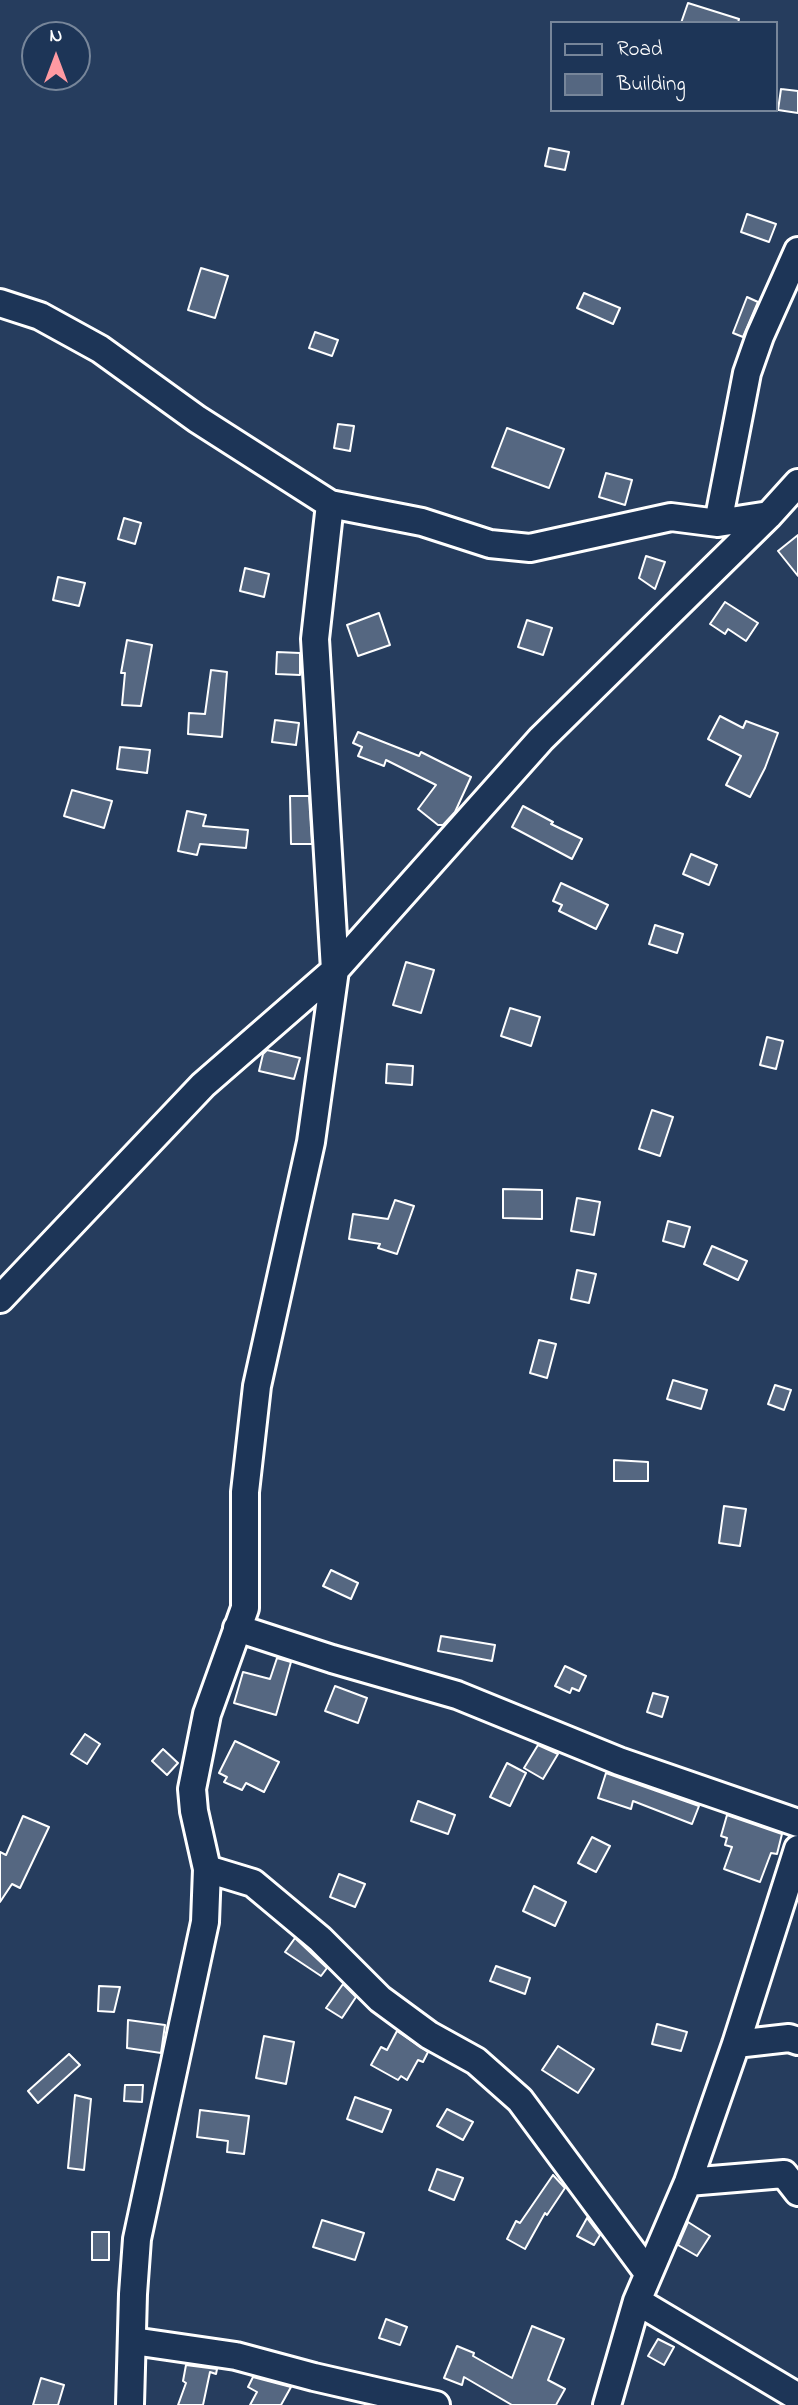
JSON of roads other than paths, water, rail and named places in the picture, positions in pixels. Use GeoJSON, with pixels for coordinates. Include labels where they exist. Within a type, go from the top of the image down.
{"type":"FeatureCollection","features":[{"type":"Feature","properties":{"kind":"street"},"geometry":{"type":"LineString","coordinates":[[718,523],[747,373],[760,336],[798,251]]}},
{"type":"Feature","properties":{"kind":"street"},"geometry":{"type":"LineString","coordinates":[[0,303],[40,316],[100,349],[197,419],[330,503],[422,522],[490,544],[530,548],[671,517],[718,523],[769,515]]}},
{"type":"Feature","properties":{"kind":"street"},"geometry":{"type":"LineString","coordinates":[[0,1299],[203,1085],[335,970],[541,739],[769,515],[798,482]]}},
{"type":"Feature","properties":{"kind":"street"},"geometry":{"type":"LineString","coordinates":[[130,2405],[137,2239],[205,1922],[206,1869],[192,1789],[207,1714],[245,1608],[245,1492],[257,1386],[311,1142],[335,970],[315,639],[330,503]]}},
{"type":"Feature","properties":{"kind":"street"},"geometry":{"type":"LineString","coordinates":[[237,1628],[457,1695],[619,1761],[798,1823]]}},
{"type":"Feature","properties":{"kind":"street"},"geometry":{"type":"LineString","coordinates":[[607,2405],[648,2273],[688,2182],[736,2045],[798,1849]]}},
{"type":"Feature","properties":{"kind":"street"},"geometry":{"type":"LineString","coordinates":[[206,1869],[253,1883],[320,1939],[380,1999],[429,2035],[476,2061],[520,2100],[648,2273]]}},
{"type":"Feature","properties":{"kind":"street"},"geometry":{"type":"LineString","coordinates":[[736,2045],[789,2038],[798,2040]]}},
{"type":"Feature","properties":{"kind":"street"},"geometry":{"type":"LineString","coordinates":[[688,2182],[793,2180]]}},
{"type":"Feature","properties":{"kind":"street"},"geometry":{"type":"LineString","coordinates":[[638,2301],[798,2397]]}},
{"type":"Feature","properties":{"kind":"street"},"geometry":{"type":"LineString","coordinates":[[133,2341],[236,2356],[436,2405]]}}]}
